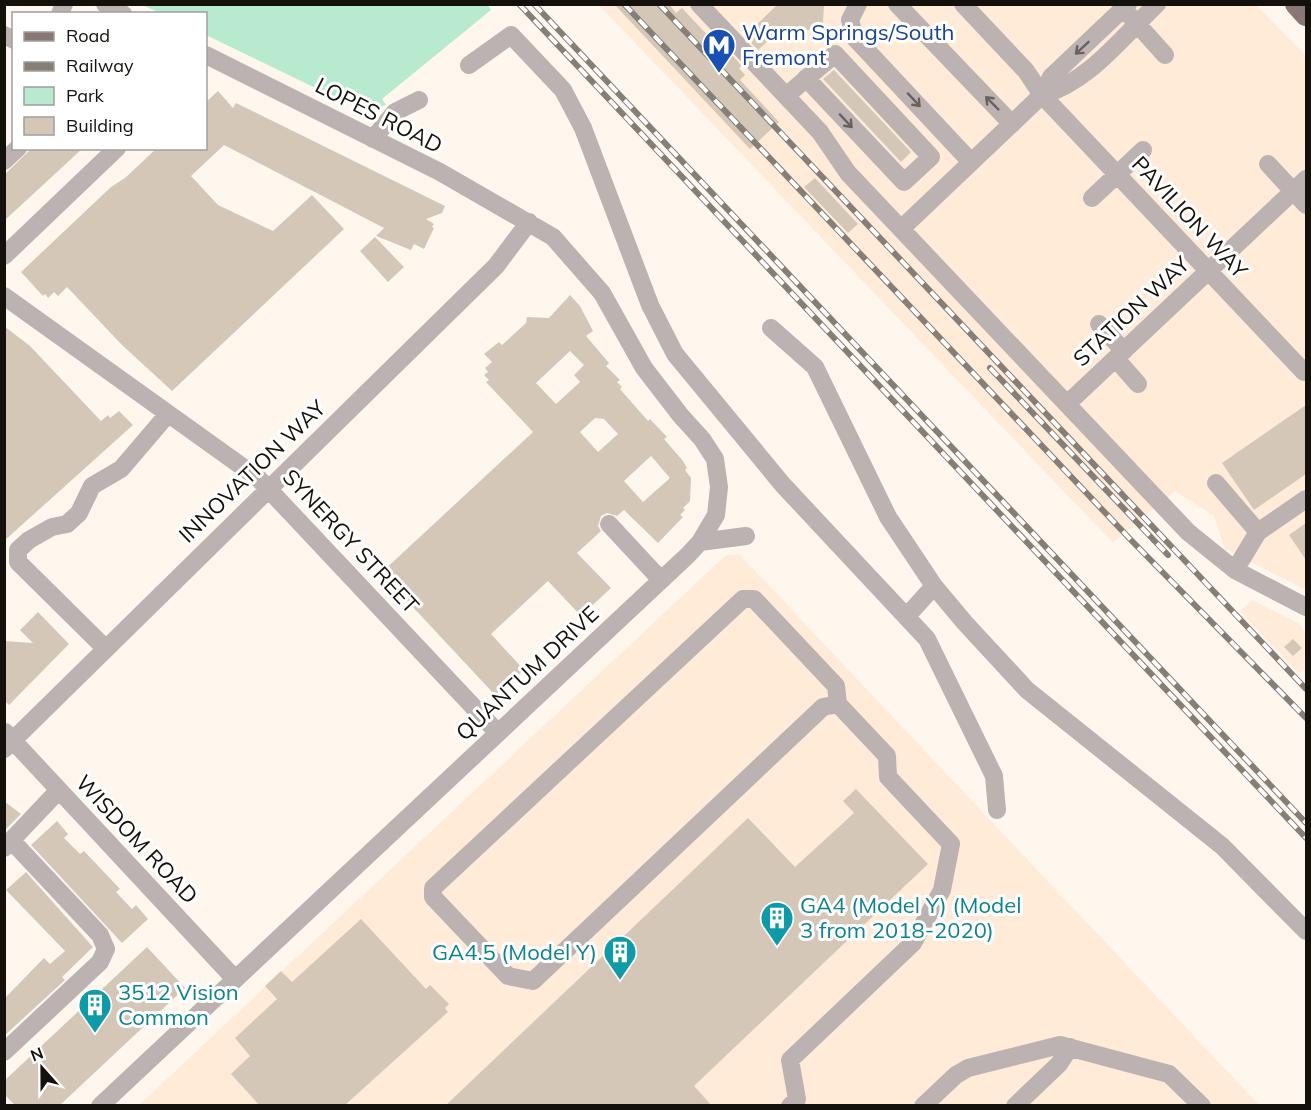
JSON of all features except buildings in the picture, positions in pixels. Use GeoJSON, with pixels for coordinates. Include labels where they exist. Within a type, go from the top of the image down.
{"type":"FeatureCollection","features":[{"type":"Feature","properties":{"kind":"main road"},"geometry":{"type":"LineString","coordinates":[[1296,4],[1306,15]]}},
{"type":"Feature","properties":{"kind":"street"},"geometry":{"type":"LineString","coordinates":[[105,4],[119,12]]}},
{"type":"Feature","properties":{"kind":"street"},"geometry":{"type":"LineString","coordinates":[[699,4],[824,138],[848,173],[1200,544],[1235,570],[1306,607]]}},
{"type":"Feature","properties":{"kind":"street"},"geometry":{"type":"LineString","coordinates":[[858,4],[850,20],[855,38],[971,162]]}},
{"type":"Feature","properties":{"kind":"street"},"geometry":{"type":"LineString","coordinates":[[897,4],[1012,124]]}},
{"type":"Feature","properties":{"kind":"street","name":"PAVILION WAY"},"geometry":{"type":"LineString","coordinates":[[950,4],[1019,77],[1042,95],[1304,372]]}},
{"type":"Feature","properties":{"kind":"street","name":"PAVILION WAY"},"geometry":{"type":"LineString","coordinates":[[963,4],[1026,71],[1042,95]]}},
{"type":"Feature","properties":{"kind":"street"},"geometry":{"type":"LineString","coordinates":[[1042,95],[1062,89],[1086,71],[1157,4]]}},
{"type":"Feature","properties":{"kind":"street"},"geometry":{"type":"LineString","coordinates":[[900,229],[1042,95],[1051,77],[1125,6],[1136,24],[1165,55]]}},
{"type":"Feature","properties":{"kind":"street"},"geometry":{"type":"LineString","coordinates":[[470,65],[511,35],[562,90],[583,128],[650,305],[675,354],[783,485],[907,616],[934,651],[994,776],[997,810]]}},
{"type":"Feature","properties":{"kind":"street"},"geometry":{"type":"LineString","coordinates":[[786,96],[806,78],[835,54],[931,157],[904,182],[806,78]]}},
{"type":"Feature","properties":{"kind":"street","name":"LOPES ROAD"},"geometry":{"type":"LineString","coordinates":[[208,59],[480,193],[528,222]]}},
{"type":"Feature","properties":{"kind":"street"},"geometry":{"type":"LineString","coordinates":[[373,139],[395,112],[419,100]]}},
{"type":"Feature","properties":{"kind":"street"},"geometry":{"type":"LineString","coordinates":[[4,161],[16,150]]}},
{"type":"Feature","properties":{"kind":"street"},"geometry":{"type":"LineString","coordinates":[[4,256],[115,150]]}},
{"type":"Feature","properties":{"kind":"street"},"geometry":{"type":"LineString","coordinates":[[1092,198],[1143,150]]}},
{"type":"Feature","properties":{"kind":"street"},"geometry":{"type":"LineString","coordinates":[[1268,164],[1300,185],[1306,205]]}},
{"type":"Feature","properties":{"kind":"street","name":"STATION WAY"},"geometry":{"type":"LineString","coordinates":[[1067,404],[1300,185]]}},
{"type":"Feature","properties":{"kind":"street","name":"INNOVATION WAY"},"geometry":{"type":"LineString","coordinates":[[7,740],[106,649],[496,266],[528,222]]}},
{"type":"Feature","properties":{"kind":"street","name":"QUANTUM DRIVE"},"geometry":{"type":"LineString","coordinates":[[100,1106],[661,580],[700,542],[711,525],[718,506],[719,487],[715,459],[702,438],[681,417],[644,368],[602,293],[553,237],[528,222]]}},
{"type":"Feature","properties":{"kind":"street","name":"SYNERGY STREET"},"geometry":{"type":"LineString","coordinates":[[4,296],[268,488],[498,733]]}},
{"type":"Feature","properties":{"kind":"street"},"geometry":{"type":"LineString","coordinates":[[1099,324],[1138,384]]}},
{"type":"Feature","properties":{"kind":"street"},"geometry":{"type":"LineString","coordinates":[[771,328],[815,367],[888,517],[934,586],[1028,690],[1222,846],[1306,931]]}},
{"type":"Feature","properties":{"kind":"street"},"geometry":{"type":"LineString","coordinates":[[106,649],[11,566],[18,550],[29,540],[52,527],[67,524],[79,513],[92,486],[121,469],[168,414]]}},
{"type":"Feature","properties":{"kind":"street"},"geometry":{"type":"LineString","coordinates":[[1216,483],[1258,532]]}},
{"type":"Feature","properties":{"kind":"street"},"geometry":{"type":"LineString","coordinates":[[1235,570],[1258,532],[1306,499]]}},
{"type":"Feature","properties":{"kind":"street"},"geometry":{"type":"LineString","coordinates":[[609,524],[661,580]]}},
{"type":"Feature","properties":{"kind":"street"},"geometry":{"type":"LineString","coordinates":[[700,542],[746,536]]}},
{"type":"Feature","properties":{"kind":"street"},"geometry":{"type":"LineString","coordinates":[[907,616],[934,586]]}},
{"type":"Feature","properties":{"kind":"street"},"geometry":{"type":"LineString","coordinates":[[790,1106],[797,1099],[790,1060],[913,943],[942,890],[951,844],[888,777],[887,756],[838,704],[836,686],[754,599],[743,599],[434,888],[434,897],[508,976],[533,981],[823,707],[838,704]]}},
{"type":"Feature","properties":{"kind":"street","name":"WISDOM ROAD"},"geometry":{"type":"LineString","coordinates":[[7,740],[58,790],[235,980]]}},
{"type":"Feature","properties":{"kind":"street"},"geometry":{"type":"LineString","coordinates":[[4,1052],[100,962],[106,949],[100,935],[8,844],[58,790]]}},
{"type":"Feature","properties":{"kind":"street"},"geometry":{"type":"LineString","coordinates":[[922,1106],[956,1075],[968,1068],[1049,1045],[1070,1047],[1169,1074],[1202,1106]]}},
{"type":"Feature","properties":{"kind":"street"},"geometry":{"type":"LineString","coordinates":[[1015,1106],[1059,1064],[1070,1047]]}},
{"type":"Feature","properties":{"kind":"shaded area"},"geometry":{"type":"Polygon","coordinates":[[[599,5],[1256,5],[1306,56],[1306,590],[1225,549],[1214,516],[1175,491],[1113,543],[599,5]]]}},
{"type":"Feature","properties":{"kind":"shaded area"},"geometry":{"type":"Polygon","coordinates":[[[739,554],[1259,1105],[138,1106],[726,555],[739,554]]]}},
{"type":"Feature","properties":{"kind":"shaded area"},"geometry":{"type":"Polygon","coordinates":[[[1252,600],[1300,624],[1305,633],[1304,669],[1299,674],[1240,611],[1252,600]]]}},
{"type":"Feature","properties":{"kind":"green space"},"geometry":{"type":"Polygon","coordinates":[[[487,4],[491,10],[382,99],[386,105],[365,112],[207,35],[207,12],[159,12],[142,5],[487,4]]]}},
{"type":"Feature","properties":{"kind":"railway"},"geometry":{"type":"LineString","coordinates":[[519,4],[1306,838]]}},
{"type":"Feature","properties":{"kind":"railway"},"geometry":{"type":"LineString","coordinates":[[534,4],[1306,823]]}},
{"type":"Feature","properties":{"kind":"railway"},"geometry":{"type":"LineString","coordinates":[[624,4],[1130,539],[1306,718]]}},
{"type":"Feature","properties":{"kind":"railway"},"geometry":{"type":"LineString","coordinates":[[659,4],[1306,689]]}},
{"type":"Feature","properties":{"kind":"railway"},"geometry":{"type":"LineString","coordinates":[[990,368],[1168,555]]}},
{"type":"Feature","properties":{"kind":"place","name":"Warm Springs/South Fremont"},"geometry":{"type":"Point","coordinates":[719,74]}},
{"type":"Feature","properties":{"kind":"place","name":"GA4 (Model Y) (Model 3 from 2018-2020)"},"geometry":{"type":"Point","coordinates":[777,947]}},
{"type":"Feature","properties":{"kind":"place","name":"GA4.5 (Model Y)"},"geometry":{"type":"Point","coordinates":[620,981]}},
{"type":"Feature","properties":{"kind":"place","name":"3512 Vision Common"},"geometry":{"type":"Point","coordinates":[95,1034]}}]}
